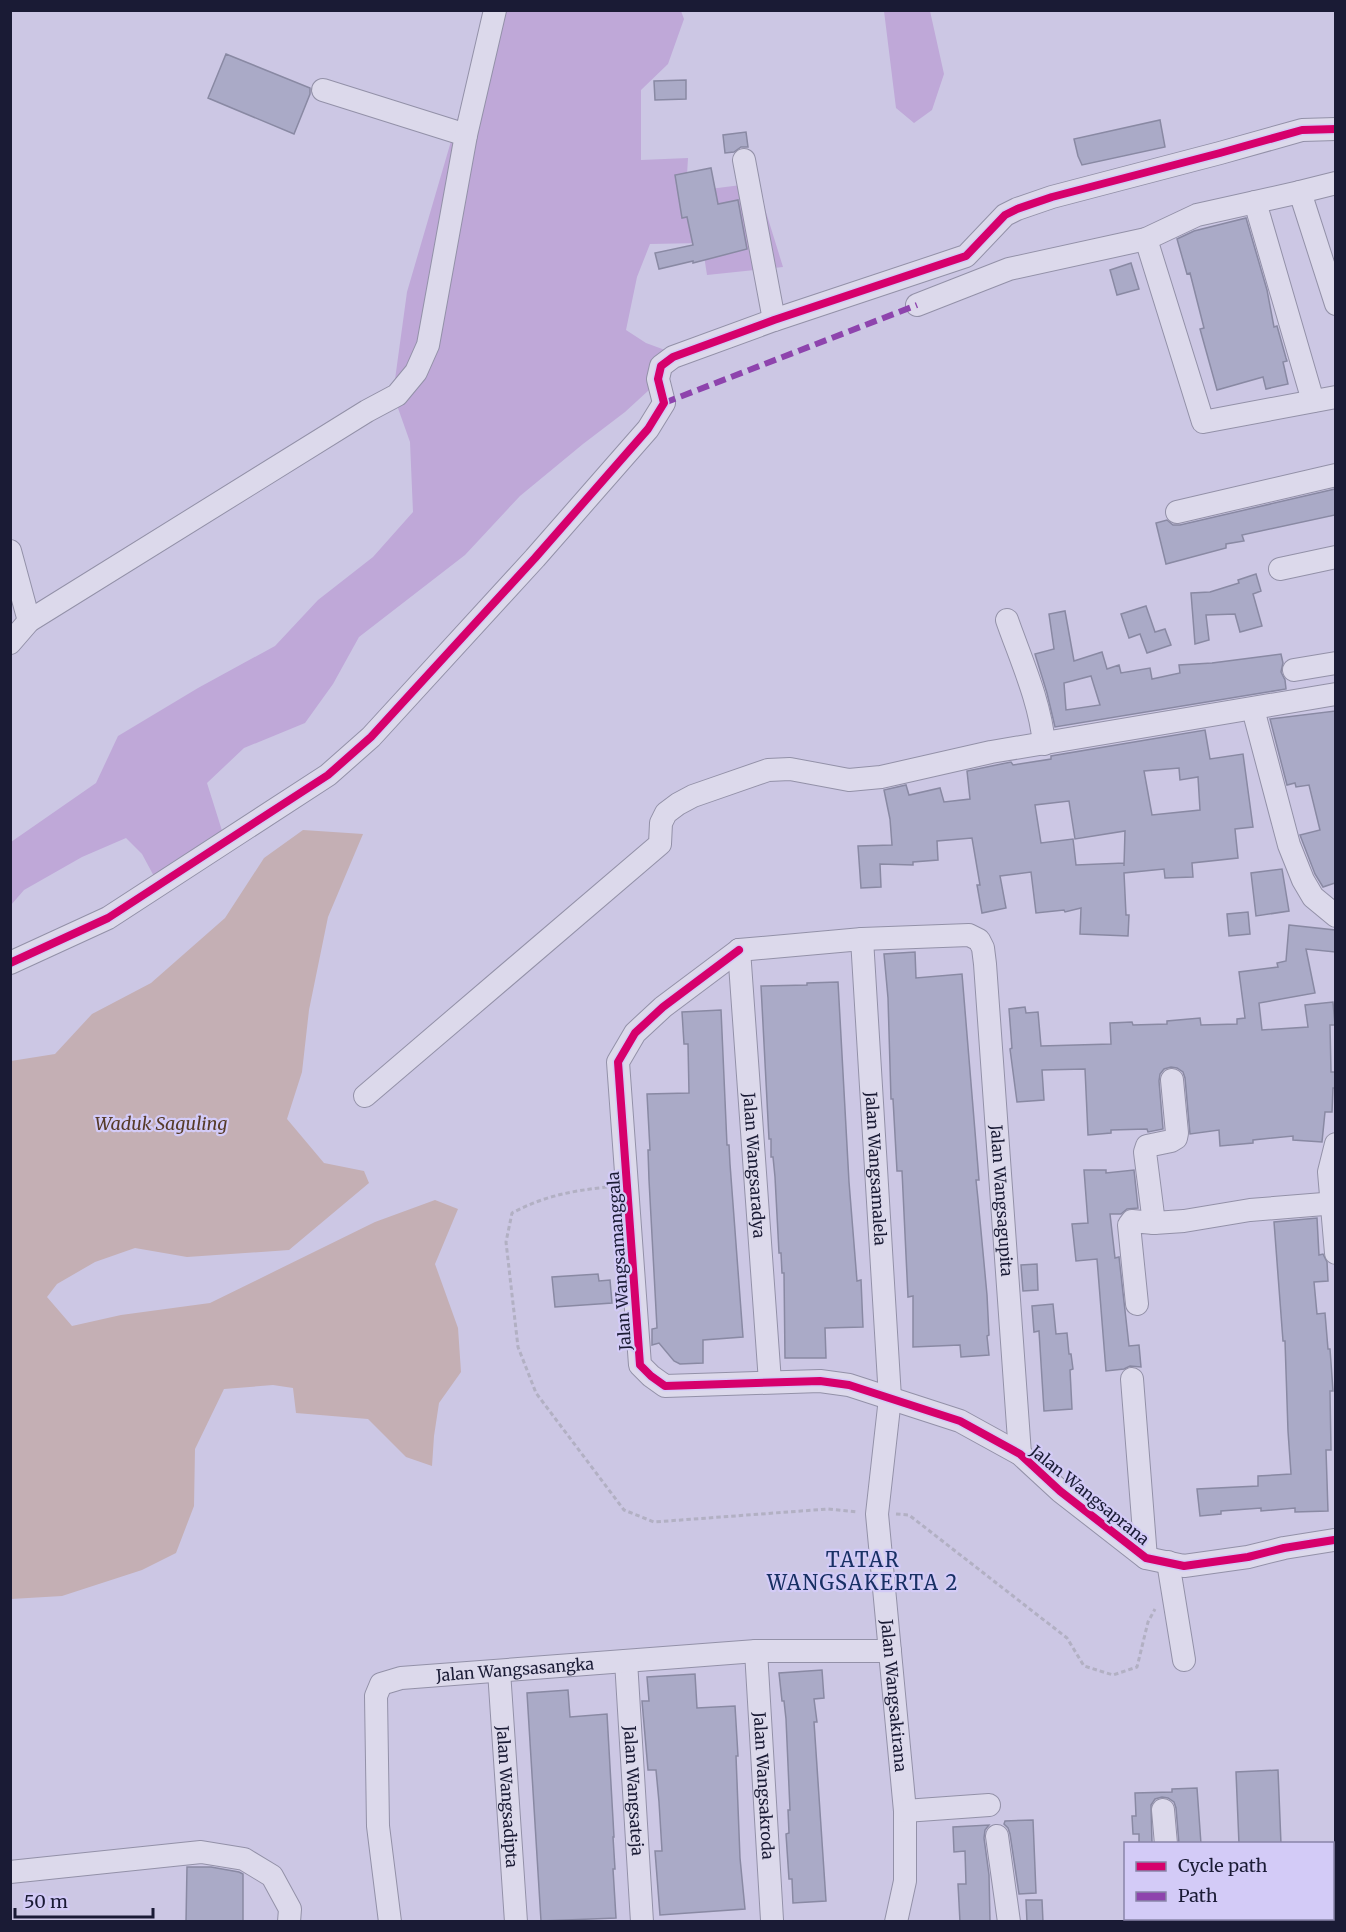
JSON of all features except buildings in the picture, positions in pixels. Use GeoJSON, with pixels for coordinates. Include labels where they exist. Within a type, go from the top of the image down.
{"type":"FeatureCollection","features":[{"type":"Feature","properties":{"kind":"street"},"geometry":{"type":"LineString","coordinates":[[10,643],[29,621],[367,411],[397,395],[416,372],[428,345],[466,135],[495,10]]}},
{"type":"Feature","properties":{"kind":"street"},"geometry":{"type":"LineString","coordinates":[[323,90],[466,135]]}},
{"type":"Feature","properties":{"kind":"street"},"geometry":{"type":"LineString","coordinates":[[10,963],[108,918],[328,775],[371,737],[535,558],[648,429],[664,403],[658,379],[661,366],[673,357],[774,320],[966,256],[1005,215],[1044,200],[1302,130],[1335,129]]}},
{"type":"Feature","properties":{"kind":"street"},"geometry":{"type":"LineString","coordinates":[[744,160],[774,320]]}},
{"type":"Feature","properties":{"kind":"street"},"geometry":{"type":"LineString","coordinates":[[917,305],[1009,269],[1146,239],[1197,216],[1335,183]]}},
{"type":"Feature","properties":{"kind":"street"},"geometry":{"type":"LineString","coordinates":[[1300,192],[1335,304]]}},
{"type":"Feature","properties":{"kind":"street"},"geometry":{"type":"LineString","coordinates":[[1255,202],[1313,401]]}},
{"type":"Feature","properties":{"kind":"street"},"geometry":{"type":"LineString","coordinates":[[1146,239],[1203,422],[1335,397]]}},
{"type":"Feature","properties":{"kind":"street"},"geometry":{"type":"LineString","coordinates":[[1177,512],[1335,475]]}},
{"type":"Feature","properties":{"kind":"street"},"geometry":{"type":"LineString","coordinates":[[10,551],[29,621]]}},
{"type":"Feature","properties":{"kind":"street"},"geometry":{"type":"LineString","coordinates":[[1280,569],[1335,557]]}},
{"type":"Feature","properties":{"kind":"street"},"geometry":{"type":"LineString","coordinates":[[1007,620],[1030,685],[1044,744]]}},
{"type":"Feature","properties":{"kind":"street"},"geometry":{"type":"LineString","coordinates":[[1294,670],[1335,663]]}},
{"type":"Feature","properties":{"kind":"street"},"geometry":{"type":"LineString","coordinates":[[364,1096],[660,844],[661,823],[666,813],[693,796],[768,770],[790,769],[849,780],[881,777],[991,753],[1335,694]]}},
{"type":"Feature","properties":{"kind":"street"},"geometry":{"type":"LineString","coordinates":[[1253,709],[1289,845],[1303,880],[1313,897],[1335,916]]}},
{"type":"Feature","properties":{"kind":"street","name":"Jalan Wangsagupita"},"geometry":{"type":"LineString","coordinates":[[862,939],[969,935],[980,940],[983,948],[1020,1454]]}},
{"type":"Feature","properties":{"kind":"street"},"geometry":{"type":"LineString","coordinates":[[739,950],[862,939]]}},
{"type":"Feature","properties":{"kind":"street","name":"Jalan Wangsamalela"},"geometry":{"type":"LineString","coordinates":[[862,939],[890,1398]]}},
{"type":"Feature","properties":{"kind":"street","name":"Jalan Wangsamanggala"},"geometry":{"type":"LineString","coordinates":[[739,950],[663,1006],[634,1033],[618,1062],[640,1365],[664,1386],[770,1382],[830,1383],[849,1385],[890,1398]]}},
{"type":"Feature","properties":{"kind":"street","name":"Jalan Wangsaradya"},"geometry":{"type":"LineString","coordinates":[[739,950],[770,1382]]}},
{"type":"Feature","properties":{"kind":"street"},"geometry":{"type":"LineString","coordinates":[[1154,1223],[1145,1152],[1147,1146],[1176,1138],[1172,1080]]}},
{"type":"Feature","properties":{"kind":"street"},"geometry":{"type":"LineString","coordinates":[[1335,1144],[1329,1172],[1335,1253]]}},
{"type":"Feature","properties":{"kind":"street"},"geometry":{"type":"LineString","coordinates":[[1137,1304],[1129,1225],[1132,1221],[1154,1223],[1184,1221],[1250,1210],[1333,1203]]}},
{"type":"Feature","properties":{"kind":"street"},"geometry":{"type":"LineString","coordinates":[[1132,1379],[1146,1558]]}},
{"type":"Feature","properties":{"kind":"street","name":"Jalan Wangsaprana"},"geometry":{"type":"LineString","coordinates":[[890,1398],[960,1422],[1020,1454],[1060,1491],[1146,1558],[1169,1572],[1184,1566],[1331,1542]]}},
{"type":"Feature","properties":{"kind":"street","name":"Jalan Wangsakirana"},"geometry":{"type":"LineString","coordinates":[[890,1398],[878,1514],[905,1811],[905,1881],[896,1922]]}},
{"type":"Feature","properties":{"kind":"street"},"geometry":{"type":"LineString","coordinates":[[1169,1572],[1184,1660]]}},
{"type":"Feature","properties":{"kind":"street","name":"Jalan Wangsasangka"},"geometry":{"type":"LineString","coordinates":[[390,1922],[378,1826],[376,1696],[381,1684],[401,1678],[756,1651],[890,1651]]}},
{"type":"Feature","properties":{"kind":"street","name":"Jalan Wangsakroda"},"geometry":{"type":"LineString","coordinates":[[756,1651],[772,1920]]}},
{"type":"Feature","properties":{"kind":"street","name":"Jalan Wangsateja"},"geometry":{"type":"LineString","coordinates":[[626,1661],[642,1922]]}},
{"type":"Feature","properties":{"kind":"street","name":"Jalan Wangsadipta"},"geometry":{"type":"LineString","coordinates":[[499,1671],[516,1922]]}},
{"type":"Feature","properties":{"kind":"street"},"geometry":{"type":"LineString","coordinates":[[905,1811],[989,1805]]}},
{"type":"Feature","properties":{"kind":"street"},"geometry":{"type":"LineString","coordinates":[[1163,1810],[1166,1842]]}},
{"type":"Feature","properties":{"kind":"street"},"geometry":{"type":"LineString","coordinates":[[997,1836],[1009,1922]]}},
{"type":"Feature","properties":{"kind":"street"},"geometry":{"type":"LineString","coordinates":[[10,1872],[201,1852],[244,1859],[272,1876],[290,1909],[289,1922]]}},
{"type":"Feature","properties":{"kind":"street"},"geometry":{"type":"LineString","coordinates":[[1278,1922],[1316,1920]]}},
{"type":"Feature","properties":{"kind":"path"},"geometry":{"type":"LineString","coordinates":[[627,1185],[575,1190],[534,1202],[513,1213],[506,1242],[518,1347],[536,1393],[624,1510],[654,1522],[828,1509],[909,1515],[1067,1638],[1084,1666],[1113,1675],[1137,1667],[1148,1622],[1169,1572]]}},
{"type":"Feature","properties":{"kind":"shaded area"},"geometry":{"type":"Polygon","coordinates":[[[489,11],[681,11],[684,19],[668,64],[641,90],[641,160],[688,158],[686,192],[757,183],[783,267],[707,275],[702,243],[650,244],[637,277],[626,330],[646,343],[665,350],[661,379],[625,412],[520,496],[465,555],[359,637],[333,684],[305,723],[244,748],[207,783],[224,837],[156,880],[142,854],[126,838],[82,857],[24,890],[11,905],[11,842],[96,783],[118,736],[198,688],[275,646],[318,600],[373,557],[413,512],[410,442],[393,394],[407,292],[489,11]]]}},
{"type":"Feature","properties":{"kind":"shaded area"},"geometry":{"type":"Polygon","coordinates":[[[884,11],[930,11],[944,74],[932,110],[914,123],[896,108],[884,11]]]}},
{"type":"Feature","properties":{"kind":"water","name":"Waduk Saguling"},"geometry":{"type":"Polygon","coordinates":[[[303,830],[363,834],[328,917],[309,1010],[302,1072],[287,1119],[324,1163],[364,1171],[369,1183],[289,1250],[187,1257],[135,1248],[95,1262],[57,1284],[47,1297],[72,1326],[121,1315],[210,1303],[375,1222],[435,1200],[458,1209],[435,1264],[458,1328],[461,1372],[439,1403],[432,1466],[406,1457],[368,1419],[296,1413],[293,1388],[273,1385],[224,1389],[195,1449],[194,1506],[176,1553],[142,1570],[62,1596],[11,1599],[11,1061],[55,1054],[92,1014],[151,983],[225,918],[264,858],[303,830]]]}},
{"type":"Feature","properties":{"kind":"marked path"},"geometry":{"type":"LineString","coordinates":[[664,403],[917,305]]}},
{"type":"Feature","properties":{"kind":"cycle path"},"geometry":{"type":"LineString","coordinates":[[10,963],[108,918],[328,775],[371,737],[535,558],[648,429],[664,403],[658,379],[661,366],[673,357],[774,320],[966,256],[1005,215],[1017,209],[1052,197],[1302,130],[1336,129]]}},
{"type":"Feature","properties":{"kind":"cycle path"},"geometry":{"type":"LineString","coordinates":[[739,950],[663,1007],[635,1033],[618,1062],[640,1365],[651,1376],[665,1386],[820,1381],[849,1385],[960,1421],[1020,1454],[1060,1491],[1146,1558],[1184,1566],[1248,1557],[1284,1548],[1334,1540]]}},
{"type":"Feature","properties":{"kind":"district","name":"TATAR WANGSAKERTA 2"},"geometry":{"type":"Point","coordinates":[863,1572]}}]}
